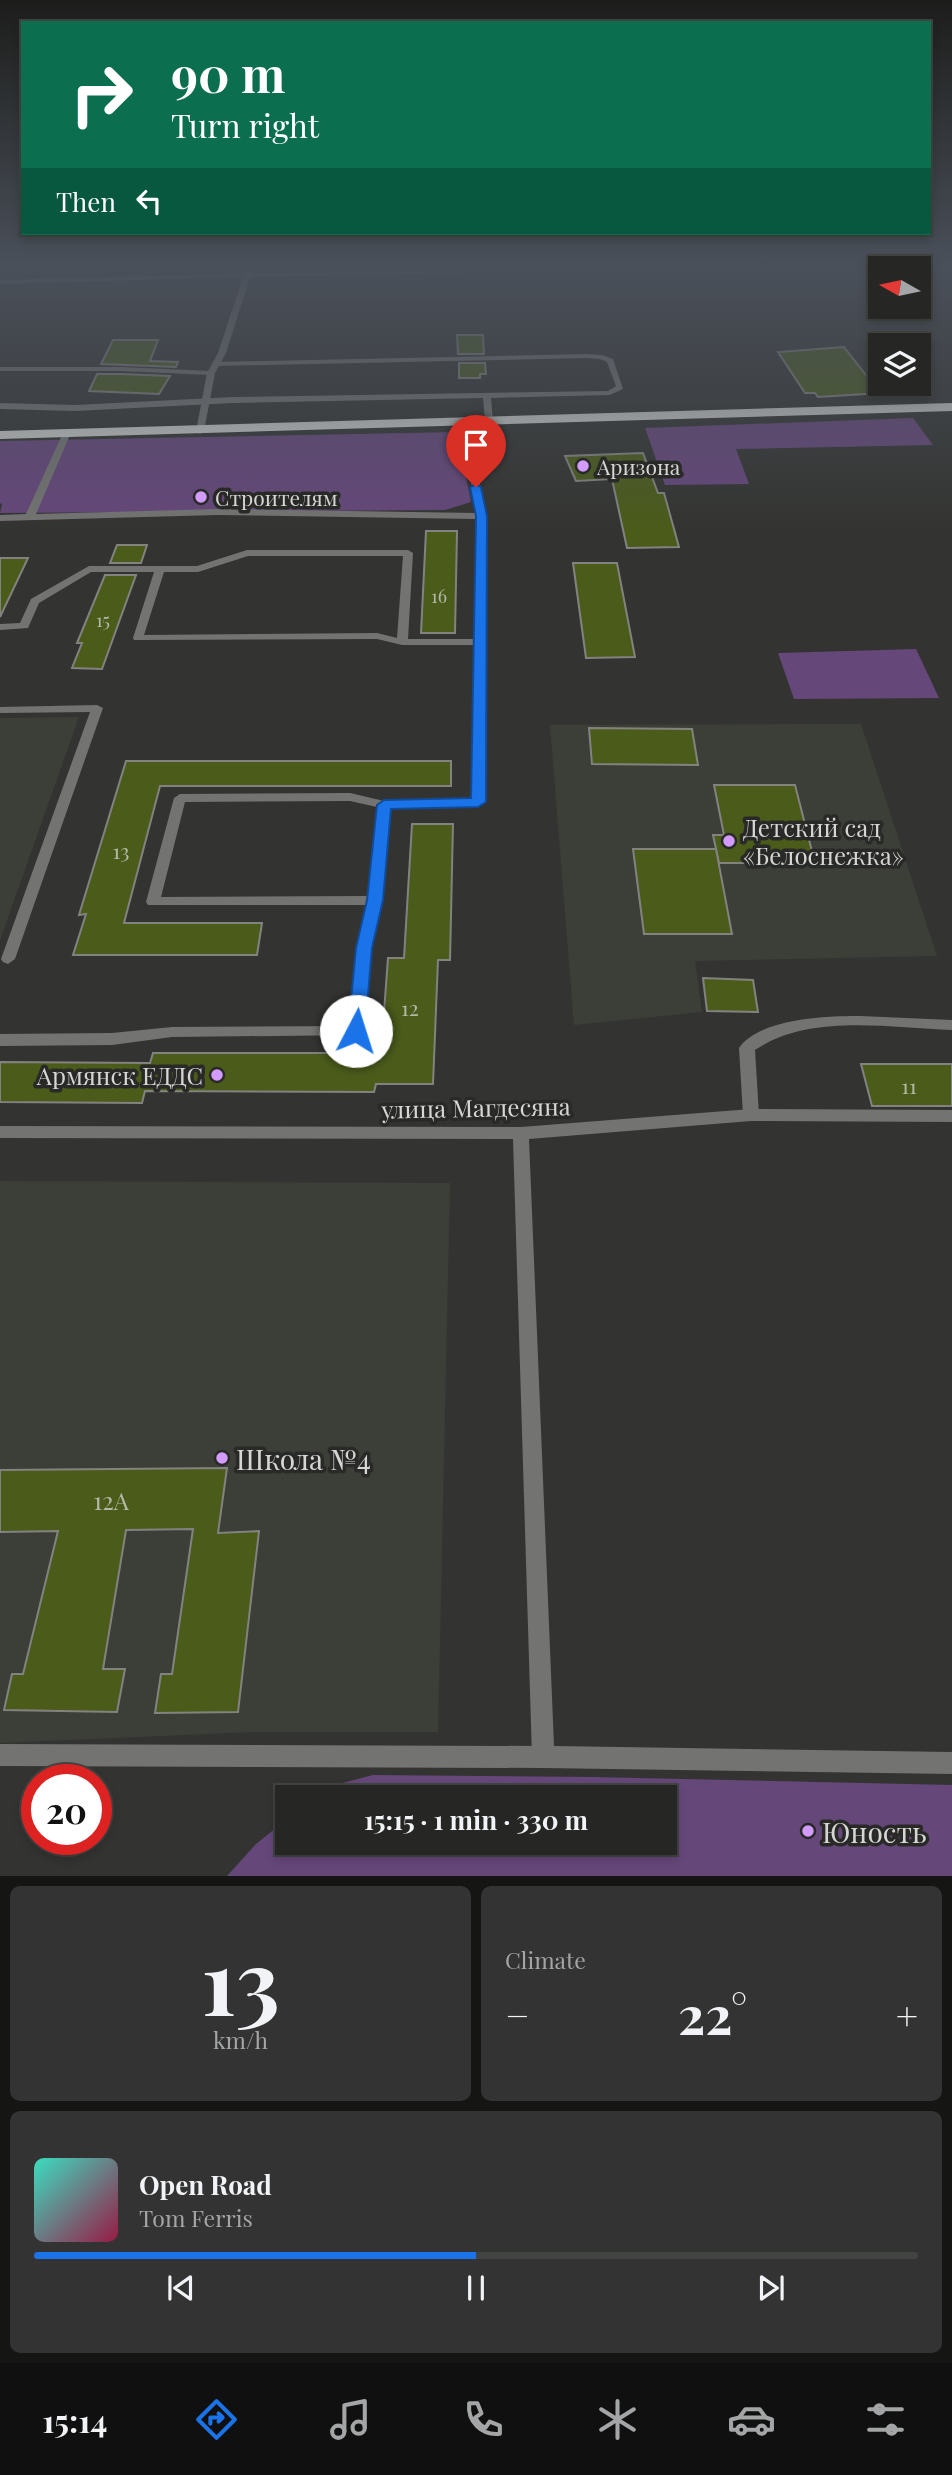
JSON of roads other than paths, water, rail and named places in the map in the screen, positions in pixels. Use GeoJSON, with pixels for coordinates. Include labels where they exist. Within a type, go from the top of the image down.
{"type":"FeatureCollection","features":[{"type":"Feature","properties":{"kind":"highway"},"geometry":{"type":"LineString","coordinates":[[0,435],[952,407]]}},
{"type":"Feature","properties":{"kind":"street"},"geometry":{"type":"LineString","coordinates":[[200,431],[211,373],[220,356]]}},
{"type":"Feature","properties":{"kind":"street"},"geometry":{"type":"LineString","coordinates":[[0,406],[75,408],[204,404],[233,400],[610,393],[620,387],[610,361],[602,357],[586,356],[215,364]]}},
{"type":"Feature","properties":{"kind":"street"},"geometry":{"type":"LineString","coordinates":[[0,369],[211,373]]}},
{"type":"Feature","properties":{"kind":"street"},"geometry":{"type":"LineString","coordinates":[[486,396],[489,421]]}},
{"type":"Feature","properties":{"kind":"street"},"geometry":{"type":"LineString","coordinates":[[375,900],[153,902],[180,798],[350,797],[384,805],[478,802],[481,516],[464,422]]}},
{"type":"Feature","properties":{"kind":"street"},"geometry":{"type":"LineString","coordinates":[[30,516],[66,435]]}},
{"type":"Feature","properties":{"kind":"street"},"geometry":{"type":"LineString","coordinates":[[0,518],[217,512],[481,516]]}},
{"type":"Feature","properties":{"kind":"street"},"geometry":{"type":"LineString","coordinates":[[0,627],[24,626],[35,600],[89,569],[198,569],[247,553],[408,553],[402,642]]}},
{"type":"Feature","properties":{"kind":"street"},"geometry":{"type":"LineString","coordinates":[[160,569],[138,638],[377,636],[402,642],[480,642]]}},
{"type":"Feature","properties":{"kind":"street"},"geometry":{"type":"LineString","coordinates":[[0,710],[97,708],[8,959]]}},
{"type":"Feature","properties":{"kind":"street"},"geometry":{"type":"LineString","coordinates":[[0,1040],[111,1038],[172,1032],[356,1031],[364,948],[375,900],[384,805]]}},
{"type":"Feature","properties":{"kind":"street"},"geometry":{"type":"LineString","coordinates":[[751,1115],[747,1048],[769,1035],[801,1026],[840,1023],[952,1025]]}},
{"type":"Feature","properties":{"kind":"street","name":"улица Магдесяна"},"geometry":{"type":"LineString","coordinates":[[0,1132],[521,1133],[751,1115],[952,1116]]}},
{"type":"Feature","properties":{"kind":"street"},"geometry":{"type":"LineString","coordinates":[[521,1133],[543,1757]]}},
{"type":"Feature","properties":{"kind":"street"},"geometry":{"type":"LineString","coordinates":[[0,1755],[543,1757],[952,1763]]}},
{"type":"Feature","properties":{"kind":"place","name":"Аризона"},"geometry":{"type":"Point","coordinates":[583,466]}},
{"type":"Feature","properties":{"kind":"place","name":"Строителям"},"geometry":{"type":"Point","coordinates":[201,497]}},
{"type":"Feature","properties":{"kind":"place","name":"Детский сад «Белоснежка»"},"geometry":{"type":"Point","coordinates":[729,841]}},
{"type":"Feature","properties":{"kind":"place","name":"Армянск ЕДДС"},"geometry":{"type":"Point","coordinates":[217,1075]}},
{"type":"Feature","properties":{"kind":"place","name":"Школа №4"},"geometry":{"type":"Point","coordinates":[222,1458]}},
{"type":"Feature","properties":{"kind":"place","name":"Юность"},"geometry":{"type":"Point","coordinates":[808,1831]}}]}
